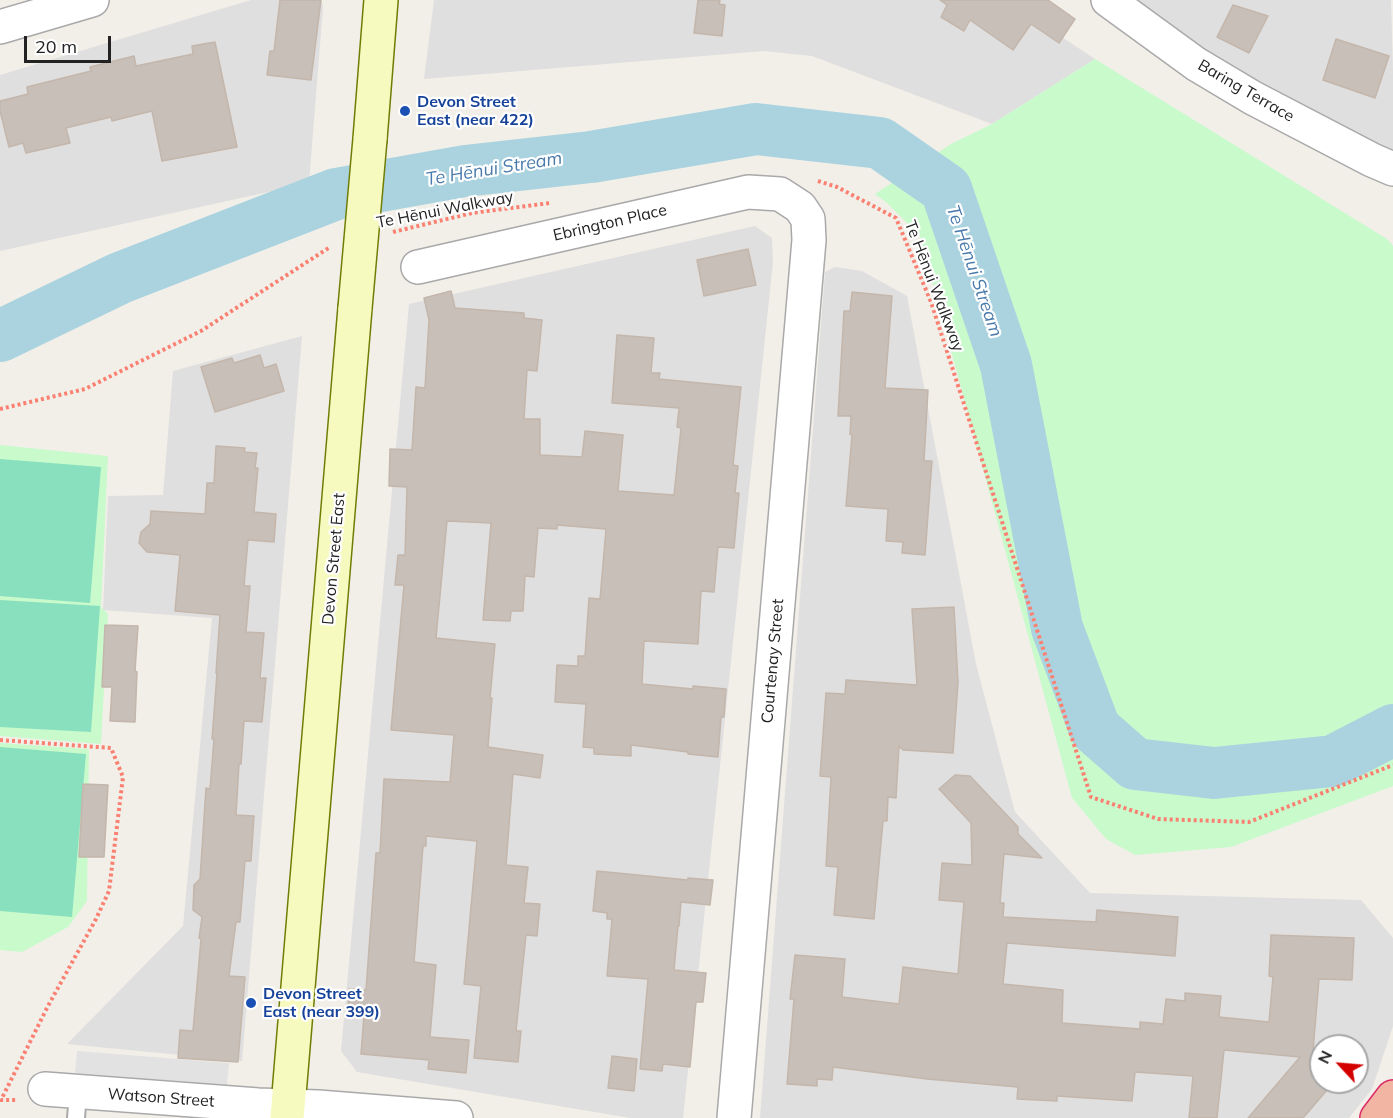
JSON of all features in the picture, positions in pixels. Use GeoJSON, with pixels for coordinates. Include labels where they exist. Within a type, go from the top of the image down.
{"type":"FeatureCollection","features":[{"type":"Feature","properties":{"kind":"highway"},"geometry":{"type":"LineString","coordinates":[[1377,1118],[1393,1097]]}},
{"type":"Feature","properties":{"kind":"main road","name":"Devon Street East"},"geometry":{"type":"LineString","coordinates":[[287,1112],[381,0]]}},
{"type":"Feature","properties":{"kind":"street"},"geometry":{"type":"LineString","coordinates":[[0,27],[92,0]]}},
{"type":"Feature","properties":{"kind":"street","name":"Baring Terrace"},"geometry":{"type":"LineString","coordinates":[[1108,0],[1196,64],[1243,92],[1393,169]]}},
{"type":"Feature","properties":{"kind":"street","name":"Ebrington Place"},"geometry":{"type":"LineString","coordinates":[[418,267],[748,192],[808,194]]}},
{"type":"Feature","properties":{"kind":"street","name":"Courtenay Street"},"geometry":{"type":"LineString","coordinates":[[734,1118],[809,240],[808,194]]}},
{"type":"Feature","properties":{"kind":"street","name":"Watson Street"},"geometry":{"type":"LineString","coordinates":[[45,1089],[77,1105],[258,1105],[287,1112],[456,1118]]}},
{"type":"Feature","properties":{"kind":"path","name":"Te Hēnui Walkway"},"geometry":{"type":"LineString","coordinates":[[808,194],[837,187],[896,218],[931,302],[1091,797],[1158,819],[1249,822],[1393,765]]}},
{"type":"Feature","properties":{"kind":"path","name":"Te Hēnui Walkway"},"geometry":{"type":"LineString","coordinates":[[391,232],[472,213],[553,202]]}},
{"type":"Feature","properties":{"kind":"path"},"geometry":{"type":"LineString","coordinates":[[0,409],[85,389],[201,332],[332,246]]}},
{"type":"Feature","properties":{"kind":"path"},"geometry":{"type":"LineString","coordinates":[[0,741],[111,748],[123,777],[109,891],[1,1100],[34,1100],[45,1089]]}},
{"type":"Feature","properties":{"kind":"shaded area"},"geometry":{"type":"Polygon","coordinates":[[[251,0],[321,0],[323,7],[309,183],[0,251],[0,75],[251,0]]]}},
{"type":"Feature","properties":{"kind":"shaded area"},"geometry":{"type":"Polygon","coordinates":[[[434,0],[1006,0],[1095,59],[992,124],[812,56],[764,51],[424,79],[434,0]]]}},
{"type":"Feature","properties":{"kind":"shaded area"},"geometry":{"type":"Polygon","coordinates":[[[1122,0],[1391,0],[1393,149],[1363,152],[1122,0]]]}},
{"type":"Feature","properties":{"kind":"shaded area"},"geometry":{"type":"Polygon","coordinates":[[[755,226],[772,238],[773,262],[683,1118],[630,1118],[357,1072],[341,1051],[409,304],[755,226]]]}},
{"type":"Feature","properties":{"kind":"shaded area"},"geometry":{"type":"Polygon","coordinates":[[[835,267],[862,271],[907,296],[976,664],[1015,812],[1090,893],[1361,900],[1393,938],[1393,1026],[1369,1093],[1369,1034],[1309,1034],[1309,1094],[1368,1094],[1349,1118],[760,1118],[825,272],[835,267]]]}},
{"type":"Feature","properties":{"kind":"shaded area"},"geometry":{"type":"Polygon","coordinates":[[[302,336],[242,1061],[67,1044],[183,926],[212,618],[103,610],[108,496],[163,495],[173,371],[302,336]]]}},
{"type":"Feature","properties":{"kind":"shaded area"},"geometry":{"type":"Polygon","coordinates":[[[77,1051],[229,1063],[227,1085],[75,1073],[77,1051]]]}},
{"type":"Feature","properties":{"kind":"green space"},"geometry":{"type":"Polygon","coordinates":[[[1095,59],[1387,239],[1393,246],[1393,786],[1231,847],[1135,855],[1106,839],[1072,798],[920,236],[875,194],[951,144],[992,124],[1095,59]]]}},
{"type":"Feature","properties":{"kind":"green space"},"geometry":{"type":"Polygon","coordinates":[[[0,445],[108,456],[101,607],[108,614],[101,744],[0,736],[0,445]]]}},
{"type":"Feature","properties":{"kind":"green space"},"geometry":{"type":"Polygon","coordinates":[[[0,459],[101,467],[90,603],[0,596],[0,459]]]}},
{"type":"Feature","properties":{"kind":"green space"},"geometry":{"type":"Polygon","coordinates":[[[0,600],[100,606],[91,732],[0,727],[0,600]]]}},
{"type":"Feature","properties":{"kind":"green space"},"geometry":{"type":"Polygon","coordinates":[[[0,743],[89,749],[87,901],[68,927],[22,952],[0,950],[0,743]]]}},
{"type":"Feature","properties":{"kind":"green space"},"geometry":{"type":"Polygon","coordinates":[[[0,747],[86,754],[72,917],[0,911],[0,747]]]}},
{"type":"Feature","properties":{"kind":"building"},"geometry":{"type":"Polygon","coordinates":[[[280,0],[321,0],[311,80],[267,75],[270,51],[274,51],[280,0]]]}},
{"type":"Feature","properties":{"kind":"building"},"geometry":{"type":"Polygon","coordinates":[[[698,0],[720,0],[719,4],[725,5],[722,36],[694,33],[698,0]]]}},
{"type":"Feature","properties":{"kind":"building"},"geometry":{"type":"Polygon","coordinates":[[[940,0],[1048,0],[1075,19],[1059,43],[1031,24],[1013,50],[970,20],[964,31],[941,17],[947,5],[940,0]]]}},
{"type":"Feature","properties":{"kind":"building"},"geometry":{"type":"Polygon","coordinates":[[[1233,5],[1268,16],[1249,53],[1217,37],[1233,5]]]}},
{"type":"Feature","properties":{"kind":"building"},"geometry":{"type":"Polygon","coordinates":[[[1336,39],[1389,56],[1375,98],[1323,80],[1336,39]]]}},
{"type":"Feature","properties":{"kind":"building"},"geometry":{"type":"Polygon","coordinates":[[[215,42],[237,147],[162,161],[152,111],[112,121],[111,117],[66,128],[70,143],[26,153],[23,143],[9,147],[0,111],[0,101],[28,94],[27,87],[91,71],[90,67],[134,56],[136,66],[193,54],[192,46],[215,42]]]}},
{"type":"Feature","properties":{"kind":"building"},"geometry":{"type":"Polygon","coordinates":[[[748,249],[756,285],[704,296],[697,260],[748,249]]]}},
{"type":"Feature","properties":{"kind":"building"},"geometry":{"type":"Polygon","coordinates":[[[451,291],[455,308],[524,313],[524,318],[542,320],[537,371],[527,370],[524,419],[540,419],[540,455],[582,457],[585,431],[623,435],[618,491],[674,495],[681,428],[677,427],[679,408],[612,403],[617,335],[654,338],[651,373],[660,373],[659,379],[741,387],[733,465],[738,466],[735,493],[739,493],[734,548],[718,547],[714,592],[701,591],[698,644],[644,641],[642,684],[693,689],[693,686],[726,689],[718,757],[631,745],[631,756],[594,754],[594,748],[583,747],[586,704],[555,702],[557,665],[578,666],[578,656],[585,656],[589,598],[600,599],[606,529],[557,525],[557,529],[538,528],[534,577],[525,576],[523,611],[511,611],[510,621],[483,620],[491,523],[447,521],[436,638],[495,644],[488,747],[543,755],[540,778],[513,774],[506,865],[528,867],[524,903],[540,904],[537,936],[526,935],[516,1031],[521,1031],[518,1062],[474,1058],[481,986],[464,984],[477,841],[426,836],[426,846],[423,846],[414,962],[436,965],[430,1037],[469,1040],[466,1073],[428,1069],[429,1060],[361,1054],[364,1015],[348,1014],[349,989],[366,990],[376,853],[380,853],[384,779],[450,782],[454,735],[391,730],[404,585],[395,585],[398,555],[405,555],[407,487],[389,486],[390,449],[412,450],[416,387],[425,388],[429,320],[424,298],[451,291]]]}},
{"type":"Feature","properties":{"kind":"building"},"geometry":{"type":"Polygon","coordinates":[[[852,292],[892,296],[885,388],[928,390],[924,461],[932,461],[925,555],[902,553],[903,542],[886,541],[888,509],[846,506],[852,435],[850,434],[851,416],[838,416],[844,311],[850,311],[852,292]]]}},
{"type":"Feature","properties":{"kind":"building"},"geometry":{"type":"Polygon","coordinates":[[[260,355],[264,368],[276,364],[284,391],[215,412],[201,367],[232,358],[234,363],[260,355]]]}},
{"type":"Feature","properties":{"kind":"building"},"geometry":{"type":"Polygon","coordinates":[[[216,446],[245,448],[244,452],[257,453],[254,512],[276,514],[274,542],[248,540],[244,586],[250,586],[246,632],[264,633],[260,678],[266,678],[262,722],[244,721],[241,764],[239,764],[236,815],[254,816],[251,861],[245,861],[240,922],[236,922],[229,976],[245,977],[238,1062],[178,1058],[180,1030],[193,1031],[202,917],[193,910],[194,885],[200,879],[206,788],[210,789],[220,615],[175,611],[180,555],[147,552],[139,543],[141,532],[150,524],[151,511],[205,514],[207,483],[214,483],[216,446]]]}},
{"type":"Feature","properties":{"kind":"building"},"geometry":{"type":"Polygon","coordinates":[[[954,607],[958,682],[953,753],[903,750],[899,746],[896,798],[888,797],[887,821],[883,821],[874,919],[834,915],[838,867],[826,866],[831,777],[820,776],[826,693],[845,694],[846,680],[917,685],[912,609],[954,607]]]}},
{"type":"Feature","properties":{"kind":"building"},"geometry":{"type":"Polygon","coordinates":[[[105,625],[138,626],[135,722],[110,721],[112,687],[102,687],[105,625]]]}},
{"type":"Feature","properties":{"kind":"building"},"geometry":{"type":"Polygon","coordinates":[[[955,775],[970,776],[1018,827],[1018,834],[1042,858],[1004,854],[1000,903],[1004,903],[1003,917],[1096,922],[1097,910],[1178,917],[1175,956],[1007,943],[1003,984],[1063,990],[1062,1023],[1140,1029],[1140,1022],[1163,1024],[1166,999],[1185,1001],[1185,993],[1221,996],[1219,1017],[1269,1022],[1273,977],[1269,976],[1271,935],[1354,938],[1352,980],[1319,979],[1314,1034],[1309,1034],[1309,1094],[1324,1094],[1303,1118],[1248,1118],[1300,1057],[1224,1050],[1217,1118],[1189,1118],[1193,1076],[1135,1072],[1132,1101],[1057,1096],[1057,1101],[1017,1099],[1018,1087],[927,1079],[833,1067],[832,1080],[817,1079],[817,1086],[787,1084],[794,999],[790,999],[795,955],[845,959],[842,997],[899,1004],[903,967],[958,974],[964,902],[939,900],[942,863],[972,865],[971,823],[939,789],[955,775]]]}},
{"type":"Feature","properties":{"kind":"building"},"geometry":{"type":"Polygon","coordinates":[[[83,784],[108,785],[104,857],[79,857],[83,784]]]}},
{"type":"Feature","properties":{"kind":"building"},"geometry":{"type":"Polygon","coordinates":[[[597,871],[688,880],[688,878],[713,880],[710,905],[681,902],[678,926],[674,970],[706,973],[703,1002],[696,1002],[690,1067],[663,1064],[662,1071],[640,1069],[648,979],[607,976],[612,919],[607,919],[607,913],[593,911],[597,871]]]}},
{"type":"Feature","properties":{"kind":"building"},"geometry":{"type":"Polygon","coordinates":[[[612,1056],[637,1059],[634,1091],[608,1088],[612,1056]]]}},
{"type":"Feature","properties":{"kind":"waterway","name":"Te Hēnui Stream"},"geometry":{"type":"LineString","coordinates":[[0,336],[120,278],[336,194],[465,171],[591,157],[756,129],[880,143],[946,189],[1006,365],[1057,628],[1095,729],[1135,764],[1214,773],[1333,761],[1393,730]]}},
{"type":"Feature","properties":{"kind":"place","name":"Devon Street East (near 422)"},"geometry":{"type":"Point","coordinates":[405,111]}},
{"type":"Feature","properties":{"kind":"place","name":"Devon Street East (near 399)"},"geometry":{"type":"Point","coordinates":[251,1003]}}]}
